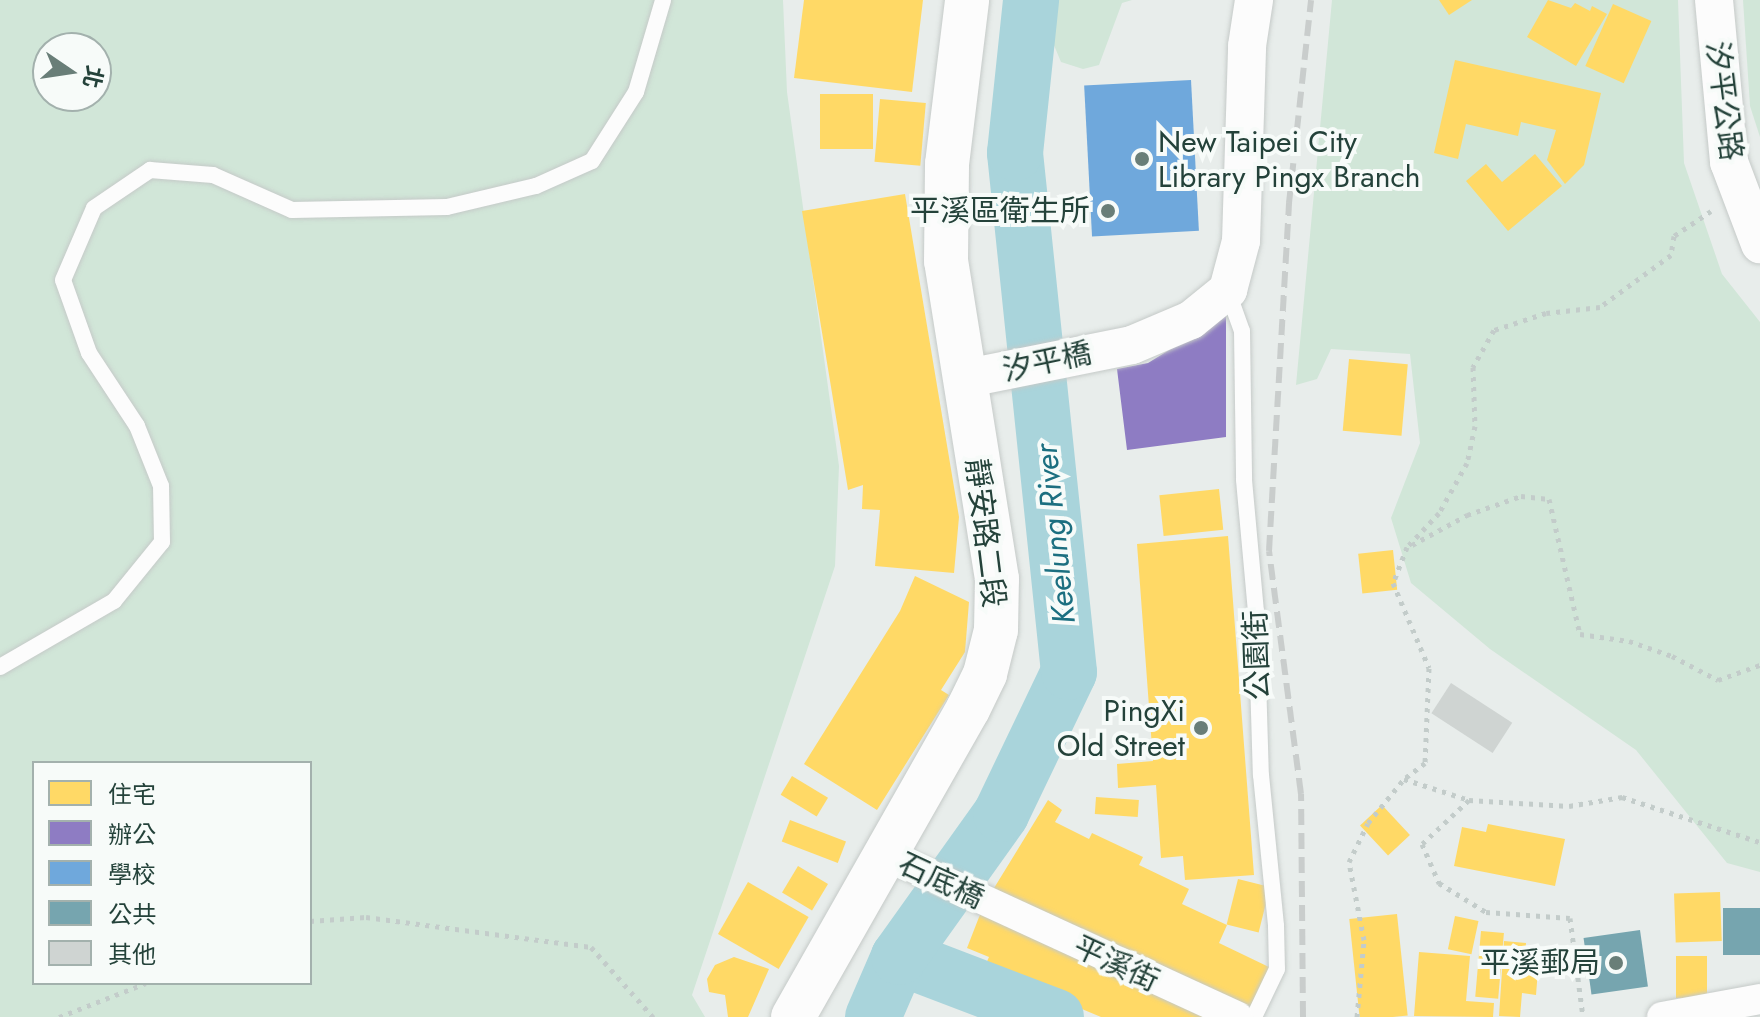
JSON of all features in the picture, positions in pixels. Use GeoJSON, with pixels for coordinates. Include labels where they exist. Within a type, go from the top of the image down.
{"type":"FeatureCollection","features":[{"type":"Feature","properties":{"kind":"main road","name":"靜安路二段"},"geometry":{"type":"LineString","coordinates":[[793,1017],[974,698],[996,630],[997,579],[946,261],[947,164],[967,0]]}},
{"type":"Feature","properties":{"kind":"street"},"geometry":{"type":"LineString","coordinates":[[1228,290],[1241,241],[1247,46],[1254,0]]}},
{"type":"Feature","properties":{"kind":"street","name":"汐平公路"},"geometry":{"type":"LineString","coordinates":[[1714,0],[1729,162],[1755,235]]}},
{"type":"Feature","properties":{"kind":"street","name":"汐平橋"},"geometry":{"type":"LineString","coordinates":[[963,379],[1132,345],[1191,320],[1228,290]]}},
{"type":"Feature","properties":{"kind":"street","name":"石底橋"},"geometry":{"type":"LineString","coordinates":[[886,855],[996,907]]}},
{"type":"Feature","properties":{"kind":"street","name":"平溪街"},"geometry":{"type":"LineString","coordinates":[[996,907],[1238,1017]]}},
{"type":"Feature","properties":{"kind":"street"},"geometry":{"type":"LineString","coordinates":[[1662,1017],[1760,999]]}},
{"type":"Feature","properties":{"kind":"lane"},"geometry":{"type":"LineString","coordinates":[[0,667],[114,601],[162,542],[161,486],[137,426],[89,353],[63,280],[94,208],[150,170],[213,175],[292,210],[447,207],[536,186],[592,161],[636,92],[663,0]]}},
{"type":"Feature","properties":{"kind":"lane","name":"公園街"},"geometry":{"type":"LineString","coordinates":[[1228,290],[1242,331],[1244,480],[1256,611],[1261,775],[1276,926],[1277,969],[1254,1017]]}},
{"type":"Feature","properties":{"kind":"path"},"geometry":{"type":"LineString","coordinates":[[1357,1017],[1364,940],[1349,862],[1368,823],[1404,779],[1425,763],[1429,668],[1393,583],[1407,547],[1439,513],[1467,463],[1475,426],[1473,367],[1494,330],[1546,313],[1600,307],[1671,255],[1674,236],[1719,205],[1755,235]]}},
{"type":"Feature","properties":{"kind":"path"},"geometry":{"type":"LineString","coordinates":[[1407,547],[1467,515],[1521,496],[1549,499],[1580,634],[1629,641],[1672,656],[1718,680],[1760,665]]}},
{"type":"Feature","properties":{"kind":"path"},"geometry":{"type":"LineString","coordinates":[[1404,779],[1469,800],[1569,806],[1622,797],[1760,842]]}},
{"type":"Feature","properties":{"kind":"path"},"geometry":{"type":"LineString","coordinates":[[1469,800],[1422,844],[1439,883],[1486,912],[1570,918],[1583,1017]]}},
{"type":"Feature","properties":{"kind":"path"},"geometry":{"type":"LineString","coordinates":[[312,921],[366,917],[591,947],[653,1017]]}},
{"type":"Feature","properties":{"kind":"path"},"geometry":{"type":"LineString","coordinates":[[59,1017],[141,985]]}},
{"type":"Feature","properties":{"kind":"green space"},"geometry":{"type":"Polygon","coordinates":[[[0,0],[783,0],[787,92],[839,466],[835,566],[692,995],[705,1017],[0,1017],[0,0]]]}},
{"type":"Feature","properties":{"kind":"green space"},"geometry":{"type":"Polygon","coordinates":[[[1053,0],[1132,0],[1122,3],[1099,65],[1083,69],[1061,62],[1051,38],[1053,0]]]}},
{"type":"Feature","properties":{"kind":"green space"},"geometry":{"type":"Polygon","coordinates":[[[1332,0],[1678,0],[1684,163],[1722,274],[1760,322],[1760,872],[1727,863],[1636,750],[1490,649],[1411,583],[1391,518],[1420,443],[1410,354],[1331,349],[1317,379],[1296,385],[1332,0]]]}},
{"type":"Feature","properties":{"kind":"green space"},"geometry":{"type":"Polygon","coordinates":[[[1743,0],[1760,0],[1760,137],[1750,106],[1743,0]]]}},
{"type":"Feature","properties":{"kind":"building: 住宅"},"geometry":{"type":"Polygon","coordinates":[[[804,0],[923,0],[912,92],[794,78],[804,0]]]}},
{"type":"Feature","properties":{"kind":"building: 住宅"},"geometry":{"type":"Polygon","coordinates":[[[1439,0],[1472,0],[1449,15],[1439,0]]]}},
{"type":"Feature","properties":{"kind":"building: 住宅"},"geometry":{"type":"Polygon","coordinates":[[[1548,0],[1571,8],[1575,3],[1590,11],[1592,6],[1607,14],[1576,66],[1527,37],[1548,0]]]}},
{"type":"Feature","properties":{"kind":"building: 住宅"},"geometry":{"type":"Polygon","coordinates":[[[1613,4],[1651,21],[1624,83],[1585,66],[1613,4]]]}},
{"type":"Feature","properties":{"kind":"building: 住宅"},"geometry":{"type":"Polygon","coordinates":[[[1455,60],[1601,93],[1584,165],[1565,184],[1547,160],[1556,130],[1521,122],[1518,136],[1466,124],[1458,159],[1434,153],[1455,60]]]}},
{"type":"Feature","properties":{"kind":"building: 住宅"},"geometry":{"type":"Polygon","coordinates":[[[820,94],[873,94],[873,149],[820,149],[820,94]]]}},
{"type":"Feature","properties":{"kind":"building: 住宅"},"geometry":{"type":"Polygon","coordinates":[[[880,99],[926,103],[920,166],[875,162],[880,99]]]}},
{"type":"Feature","properties":{"kind":"building: 住宅"},"geometry":{"type":"Polygon","coordinates":[[[1535,154],[1562,186],[1508,231],[1466,181],[1486,164],[1502,182],[1535,154]]]}},
{"type":"Feature","properties":{"kind":"building: 住宅"},"geometry":{"type":"Polygon","coordinates":[[[905,194],[959,517],[954,573],[875,566],[880,510],[862,509],[863,485],[848,490],[802,211],[905,194]]]}},
{"type":"Feature","properties":{"kind":"building: 住宅"},"geometry":{"type":"Polygon","coordinates":[[[1349,359],[1408,364],[1402,436],[1343,431],[1349,359]]]}},
{"type":"Feature","properties":{"kind":"building: 住宅"},"geometry":{"type":"Polygon","coordinates":[[[1219,489],[1223,530],[1164,536],[1159,495],[1219,489]]]}},
{"type":"Feature","properties":{"kind":"building: 住宅"},"geometry":{"type":"Polygon","coordinates":[[[1228,536],[1254,875],[1185,880],[1183,856],[1161,858],[1156,785],[1118,788],[1117,764],[1153,761],[1137,544],[1228,536]]]}},
{"type":"Feature","properties":{"kind":"building: 住宅"},"geometry":{"type":"Polygon","coordinates":[[[1393,550],[1397,590],[1362,593],[1358,554],[1393,550]]]}},
{"type":"Feature","properties":{"kind":"building: 住宅"},"geometry":{"type":"Polygon","coordinates":[[[915,576],[969,602],[965,652],[941,690],[949,695],[877,810],[804,764],[900,611],[915,576]]]}},
{"type":"Feature","properties":{"kind":"building: 住宅"},"geometry":{"type":"Polygon","coordinates":[[[792,776],[828,798],[817,816],[781,795],[792,776]]]}},
{"type":"Feature","properties":{"kind":"building: 住宅"},"geometry":{"type":"Polygon","coordinates":[[[1096,797],[1139,800],[1138,817],[1095,814],[1096,797]]]}},
{"type":"Feature","properties":{"kind":"building: 住宅"},"geometry":{"type":"Polygon","coordinates":[[[1048,800],[1062,810],[1055,822],[1089,839],[1092,833],[1143,857],[1139,865],[1189,889],[1182,904],[1227,925],[1219,943],[1271,968],[1247,1017],[991,893],[1048,800]]]}},
{"type":"Feature","properties":{"kind":"building: 住宅"},"geometry":{"type":"Polygon","coordinates":[[[1382,805],[1410,835],[1388,855],[1360,825],[1382,805]]]}},
{"type":"Feature","properties":{"kind":"building: 住宅"},"geometry":{"type":"Polygon","coordinates":[[[790,820],[846,842],[838,863],[782,841],[790,820]]]}},
{"type":"Feature","properties":{"kind":"building: 住宅"},"geometry":{"type":"Polygon","coordinates":[[[1488,824],[1565,839],[1555,886],[1454,866],[1462,827],[1486,832],[1488,824]]]}},
{"type":"Feature","properties":{"kind":"building: 住宅"},"geometry":{"type":"Polygon","coordinates":[[[798,866],[828,884],[812,911],[782,893],[798,866]]]}},
{"type":"Feature","properties":{"kind":"building: 住宅"},"geometry":{"type":"Polygon","coordinates":[[[1238,879],[1270,887],[1259,933],[1227,925],[1238,879]]]}},
{"type":"Feature","properties":{"kind":"building: 住宅"},"geometry":{"type":"Polygon","coordinates":[[[748,882],[809,917],[779,969],[718,934],[748,882]]]}},
{"type":"Feature","properties":{"kind":"building: 住宅"},"geometry":{"type":"Polygon","coordinates":[[[1720,892],[1722,941],[1676,943],[1674,894],[1720,892]]]}},
{"type":"Feature","properties":{"kind":"building: 住宅"},"geometry":{"type":"Polygon","coordinates":[[[981,912],[1234,1017],[1101,1017],[984,968],[989,957],[967,948],[981,912]]]}},
{"type":"Feature","properties":{"kind":"building: 住宅"},"geometry":{"type":"Polygon","coordinates":[[[1397,914],[1408,1015],[1360,1017],[1349,919],[1397,914]]]}},
{"type":"Feature","properties":{"kind":"building: 住宅"},"geometry":{"type":"Polygon","coordinates":[[[1455,916],[1478,921],[1471,954],[1448,949],[1455,916]]]}},
{"type":"Feature","properties":{"kind":"building: 住宅"},"geometry":{"type":"Polygon","coordinates":[[[1481,931],[1504,933],[1498,999],[1475,997],[1481,931]]]}},
{"type":"Feature","properties":{"kind":"building: 住宅"},"geometry":{"type":"Polygon","coordinates":[[[1504,941],[1526,943],[1525,956],[1539,957],[1536,995],[1522,993],[1520,1017],[1499,1016],[1504,941]]]}},
{"type":"Feature","properties":{"kind":"building: 住宅"},"geometry":{"type":"Polygon","coordinates":[[[1419,952],[1470,956],[1466,1001],[1494,1003],[1493,1017],[1414,1016],[1419,952]]]}},
{"type":"Feature","properties":{"kind":"building: 住宅"},"geometry":{"type":"Polygon","coordinates":[[[1676,956],[1707,956],[1707,998],[1676,998],[1676,956]]]}},
{"type":"Feature","properties":{"kind":"building: 住宅"},"geometry":{"type":"Polygon","coordinates":[[[734,957],[769,969],[748,1017],[728,1017],[725,995],[709,992],[707,979],[715,965],[734,957]]]}},
{"type":"Feature","properties":{"kind":"building: 辦公"},"geometry":{"type":"Polygon","coordinates":[[[1226,315],[1226,437],[1127,450],[1117,369],[1148,363],[1226,315]]]}},
{"type":"Feature","properties":{"kind":"building: 學校","name":"New Taipei City Library Pingx Branch"},"geometry":{"type":"Polygon","coordinates":[[[1191,80],[1199,231],[1092,236],[1084,86],[1191,80]]]}},
{"type":"Feature","properties":{"kind":"building: 公共"},"geometry":{"type":"Polygon","coordinates":[[[1723,908],[1760,908],[1760,955],[1723,955],[1723,908]]]}},
{"type":"Feature","properties":{"kind":"building: 公共","name":"平溪郵局"},"geometry":{"type":"Polygon","coordinates":[[[1640,930],[1648,986],[1591,994],[1584,938],[1640,930]]]}},
{"type":"Feature","properties":{"kind":"building: 其他"},"geometry":{"type":"Polygon","coordinates":[[[1451,683],[1512,723],[1493,753],[1431,713],[1451,683]]]}},
{"type":"Feature","properties":{"kind":"waterway","name":"Keelung River"},"geometry":{"type":"LineString","coordinates":[[873,1017],[899,957],[1001,814],[1069,672],[1015,153],[1031,0]]}},
{"type":"Feature","properties":{"kind":"waterway"},"geometry":{"type":"LineString","coordinates":[[899,957],[1056,1017]]}},
{"type":"Feature","properties":{"kind":"railway"},"geometry":{"type":"LineString","coordinates":[[1303,1017],[1301,794],[1269,551],[1289,203],[1311,0]]}},
{"type":"Feature","properties":{"kind":"place","name":"New Taipei City Library Pingx Branch"},"geometry":{"type":"Point","coordinates":[1142,159]}},
{"type":"Feature","properties":{"kind":"place","name":"平溪區衛生所"},"geometry":{"type":"Point","coordinates":[1108,211]}},
{"type":"Feature","properties":{"kind":"place","name":"PingXi Old Street"},"geometry":{"type":"Point","coordinates":[1201,728]}},
{"type":"Feature","properties":{"kind":"place","name":"平溪郵局"},"geometry":{"type":"Point","coordinates":[1616,963]}}]}
